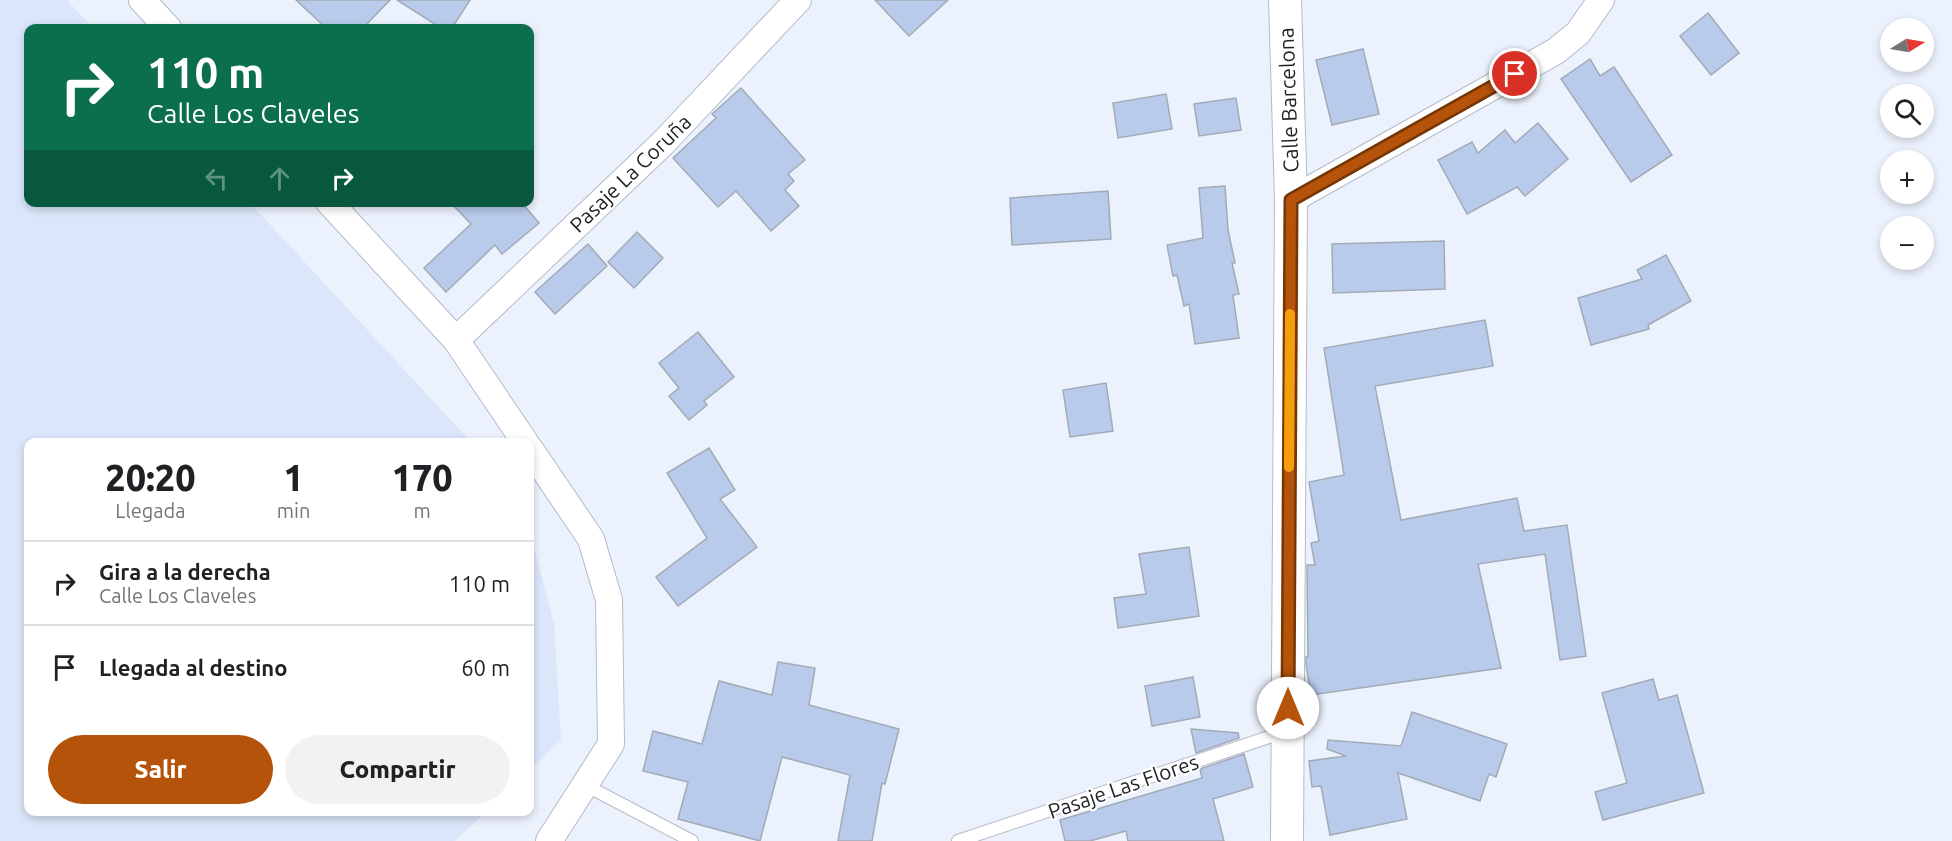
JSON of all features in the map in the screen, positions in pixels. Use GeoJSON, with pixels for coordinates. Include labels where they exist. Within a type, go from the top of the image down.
{"type":"FeatureCollection","features":[{"type":"Feature","properties":{"kind":"street"},"geometry":{"type":"LineString","coordinates":[[142,0],[164,24]]}},
{"type":"Feature","properties":{"kind":"street","name":"Pasaje La Coruña"},"geometry":{"type":"LineString","coordinates":[[456,340],[663,143],[798,0]]}},
{"type":"Feature","properties":{"kind":"street","name":"Calle Barcelona"},"geometry":{"type":"LineString","coordinates":[[1285,0],[1291,200],[1287,841]]}},
{"type":"Feature","properties":{"kind":"street"},"geometry":{"type":"LineString","coordinates":[[1291,200],[1556,51],[1578,33],[1601,0]]}},
{"type":"Feature","properties":{"kind":"street"},"geometry":{"type":"LineString","coordinates":[[334,207],[456,340],[522,438]]}},
{"type":"Feature","properties":{"kind":"street"},"geometry":{"type":"LineString","coordinates":[[534,454],[591,539],[609,600],[611,744],[549,841]]}},
{"type":"Feature","properties":{"kind":"lane","name":"Pasaje Las Flores"},"geometry":{"type":"LineString","coordinates":[[958,841],[1288,731]]}},
{"type":"Feature","properties":{"kind":"lane"},"geometry":{"type":"LineString","coordinates":[[585,785],[692,841]]}},
{"type":"Feature","properties":{"kind":"shaded area"},"geometry":{"type":"Polygon","coordinates":[[[0,0],[67,0],[89,24],[24,24],[24,207],[254,207],[467,438],[24,438],[24,816],[482,816],[455,841],[0,841],[0,0]]]}},
{"type":"Feature","properties":{"kind":"shaded area"},"geometry":{"type":"Polygon","coordinates":[[[534,547],[554,624],[561,740],[534,766],[534,547]]]}},
{"type":"Feature","properties":{"kind":"building"},"geometry":{"type":"Polygon","coordinates":[[[296,0],[390,0],[367,24],[322,24],[296,0]]]}},
{"type":"Feature","properties":{"kind":"building"},"geometry":{"type":"Polygon","coordinates":[[[397,0],[470,0],[455,24],[435,24],[397,0]]]}},
{"type":"Feature","properties":{"kind":"building"},"geometry":{"type":"Polygon","coordinates":[[[875,0],[948,0],[909,36],[875,0]]]}},
{"type":"Feature","properties":{"kind":"building"},"geometry":{"type":"Polygon","coordinates":[[[1708,13],[1739,53],[1711,75],[1680,36],[1708,13]]]}},
{"type":"Feature","properties":{"kind":"building"},"geometry":{"type":"Polygon","coordinates":[[[1363,49],[1379,114],[1332,125],[1316,60],[1363,49]]]}},
{"type":"Feature","properties":{"kind":"building"},"geometry":{"type":"Polygon","coordinates":[[[1590,59],[1600,76],[1614,67],[1672,155],[1631,182],[1561,79],[1590,59]]]}},
{"type":"Feature","properties":{"kind":"building"},"geometry":{"type":"Polygon","coordinates":[[[741,88],[805,160],[788,174],[794,181],[785,190],[799,206],[771,231],[736,191],[718,207],[673,158],[716,118],[712,114],[741,88]]]}},
{"type":"Feature","properties":{"kind":"building"},"geometry":{"type":"Polygon","coordinates":[[[1166,94],[1172,129],[1118,138],[1113,103],[1166,94]]]}},
{"type":"Feature","properties":{"kind":"building"},"geometry":{"type":"Polygon","coordinates":[[[1236,98],[1241,130],[1199,136],[1194,104],[1236,98]]]}},
{"type":"Feature","properties":{"kind":"building"},"geometry":{"type":"Polygon","coordinates":[[[1538,123],[1568,159],[1525,196],[1517,187],[1467,214],[1438,160],[1472,142],[1478,153],[1505,130],[1515,143],[1538,123]]]}},
{"type":"Feature","properties":{"kind":"building"},"geometry":{"type":"Polygon","coordinates":[[[1225,186],[1228,230],[1235,263],[1232,263],[1239,294],[1233,295],[1239,338],[1195,344],[1189,304],[1184,306],[1177,275],[1173,276],[1167,245],[1203,238],[1199,188],[1225,186]]]}},
{"type":"Feature","properties":{"kind":"building"},"geometry":{"type":"Polygon","coordinates":[[[1108,191],[1111,239],[1012,245],[1010,198],[1108,191]]]}},
{"type":"Feature","properties":{"kind":"building"},"geometry":{"type":"Polygon","coordinates":[[[455,207],[525,207],[539,223],[502,254],[495,245],[446,292],[424,268],[471,224],[455,207]]]}},
{"type":"Feature","properties":{"kind":"building"},"geometry":{"type":"Polygon","coordinates":[[[637,232],[663,258],[634,288],[608,262],[637,232]]]}},
{"type":"Feature","properties":{"kind":"building"},"geometry":{"type":"Polygon","coordinates":[[[1444,241],[1445,289],[1333,293],[1332,244],[1444,241]]]}},
{"type":"Feature","properties":{"kind":"building"},"geometry":{"type":"Polygon","coordinates":[[[588,244],[607,266],[555,314],[535,292],[588,244]]]}},
{"type":"Feature","properties":{"kind":"building"},"geometry":{"type":"Polygon","coordinates":[[[1666,255],[1691,301],[1648,325],[1649,329],[1591,345],[1578,298],[1642,279],[1637,270],[1666,255]]]}},
{"type":"Feature","properties":{"kind":"building"},"geometry":{"type":"Polygon","coordinates":[[[1485,320],[1493,366],[1375,386],[1401,520],[1517,498],[1524,531],[1567,525],[1586,656],[1560,660],[1545,554],[1478,564],[1501,668],[1311,695],[1306,664],[1306,657],[1308,657],[1307,565],[1315,565],[1311,543],[1319,541],[1309,482],[1344,475],[1324,348],[1485,320]]]}},
{"type":"Feature","properties":{"kind":"building"},"geometry":{"type":"Polygon","coordinates":[[[698,332],[734,377],[704,401],[707,405],[689,420],[669,396],[679,388],[659,363],[698,332]]]}},
{"type":"Feature","properties":{"kind":"building"},"geometry":{"type":"Polygon","coordinates":[[[1106,383],[1113,431],[1070,437],[1063,390],[1106,383]]]}},
{"type":"Feature","properties":{"kind":"building"},"geometry":{"type":"Polygon","coordinates":[[[709,448],[735,490],[720,499],[757,547],[678,606],[656,577],[707,538],[667,473],[709,448]]]}},
{"type":"Feature","properties":{"kind":"building"},"geometry":{"type":"Polygon","coordinates":[[[1189,547],[1199,616],[1118,628],[1114,598],[1146,594],[1139,554],[1189,547]]]}},
{"type":"Feature","properties":{"kind":"building"},"geometry":{"type":"Polygon","coordinates":[[[778,662],[815,668],[809,705],[899,729],[885,784],[882,783],[872,841],[838,841],[850,775],[782,757],[760,841],[678,819],[688,782],[643,771],[653,731],[702,744],[719,681],[772,695],[778,662]]]}},
{"type":"Feature","properties":{"kind":"building"},"geometry":{"type":"Polygon","coordinates":[[[1193,677],[1200,717],[1152,726],[1145,686],[1193,677]]]}},
{"type":"Feature","properties":{"kind":"building"},"geometry":{"type":"Polygon","coordinates":[[[1653,679],[1659,700],[1677,695],[1704,793],[1603,820],[1595,792],[1627,783],[1602,693],[1653,679]]]}},
{"type":"Feature","properties":{"kind":"building"},"geometry":{"type":"Polygon","coordinates":[[[1412,712],[1507,744],[1496,777],[1489,774],[1480,801],[1398,773],[1407,819],[1330,835],[1321,786],[1312,787],[1309,761],[1346,756],[1327,749],[1328,740],[1401,746],[1412,712]]]}},
{"type":"Feature","properties":{"kind":"building"},"geometry":{"type":"Polygon","coordinates":[[[1191,729],[1238,733],[1239,738],[1196,753],[1191,729]]]}},
{"type":"Feature","properties":{"kind":"building"},"geometry":{"type":"Polygon","coordinates":[[[1244,754],[1253,787],[1213,799],[1224,841],[1128,841],[1126,831],[1090,841],[1065,841],[1060,820],[1202,778],[1200,769],[1244,754]]]}},
{"type":"Feature","properties":{"kind":"slow traffic"},"geometry":{"type":"LineString","coordinates":[[1289,467],[1290,314]]}},
{"type":"Feature","properties":{"kind":"route"},"geometry":{"type":"LineString","coordinates":[[1288,708],[1291,200],[1515,74]]}}]}
